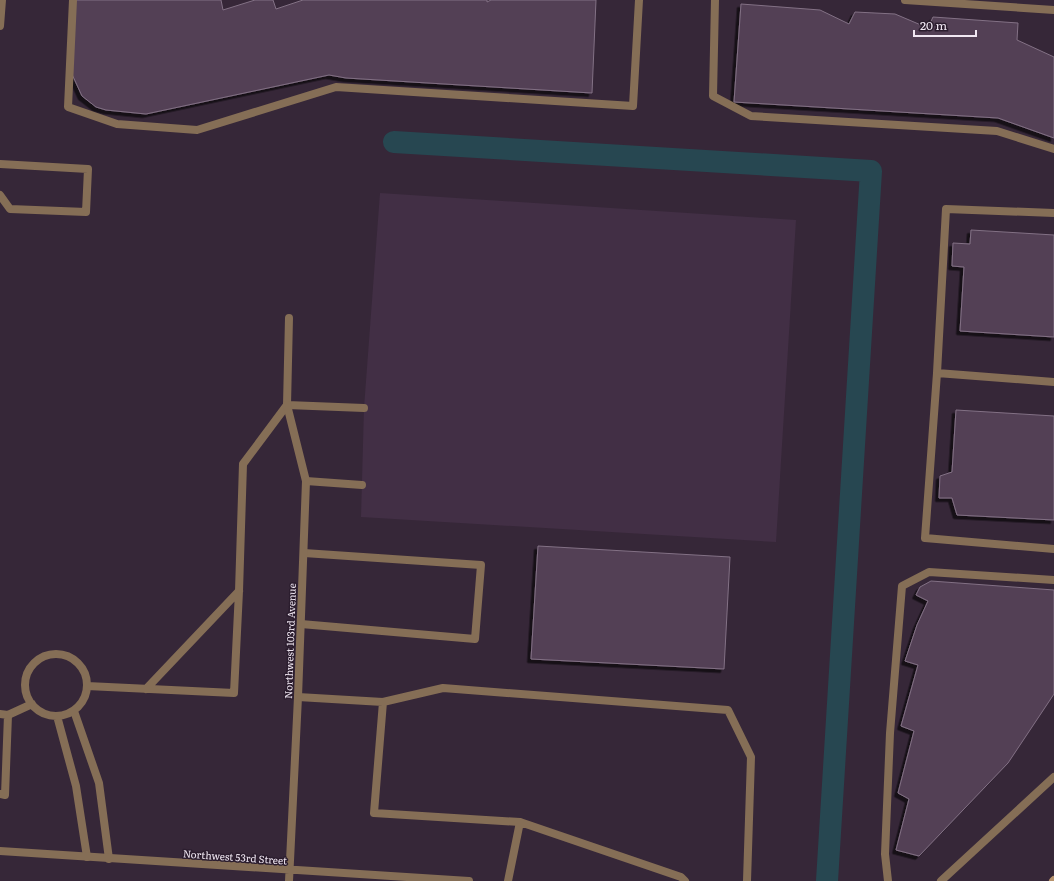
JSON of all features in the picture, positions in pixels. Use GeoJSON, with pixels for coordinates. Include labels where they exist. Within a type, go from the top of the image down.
{"type":"FeatureCollection","features":[{"type":"Feature","properties":{"kind":"street"},"geometry":{"type":"LineString","coordinates":[[0,26],[2,0]]}},
{"type":"Feature","properties":{"kind":"street"},"geometry":{"type":"LineString","coordinates":[[73,0],[68,107],[118,124],[196,130],[336,87],[633,106],[639,0]]}},
{"type":"Feature","properties":{"kind":"street"},"geometry":{"type":"LineString","coordinates":[[715,0],[713,96],[751,116],[997,131],[1054,148]]}},
{"type":"Feature","properties":{"kind":"street"},"geometry":{"type":"LineString","coordinates":[[905,0],[1054,10]]}},
{"type":"Feature","properties":{"kind":"street"},"geometry":{"type":"LineString","coordinates":[[0,164],[88,169],[86,212],[10,209],[0,195]]}},
{"type":"Feature","properties":{"kind":"street"},"geometry":{"type":"LineString","coordinates":[[1054,213],[946,209],[937,373],[925,538],[1054,549]]}},
{"type":"Feature","properties":{"kind":"street","name":"Northwest 103rd Avenue"},"geometry":{"type":"LineString","coordinates":[[289,318],[287,405],[306,481],[289,881]]}},
{"type":"Feature","properties":{"kind":"street"},"geometry":{"type":"LineString","coordinates":[[937,373],[1054,382]]}},
{"type":"Feature","properties":{"kind":"street"},"geometry":{"type":"LineString","coordinates":[[87,686],[234,693],[239,591],[242,464],[287,405],[364,408]]}},
{"type":"Feature","properties":{"kind":"street"},"geometry":{"type":"LineString","coordinates":[[306,481],[362,485]]}},
{"type":"Feature","properties":{"kind":"street"},"geometry":{"type":"LineString","coordinates":[[301,624],[476,639],[481,565],[304,553]]}},
{"type":"Feature","properties":{"kind":"street"},"geometry":{"type":"LineString","coordinates":[[888,881],[885,854],[890,733],[902,586],[929,572],[1054,580]]}},
{"type":"Feature","properties":{"kind":"street"},"geometry":{"type":"LineString","coordinates":[[146,689],[239,591]]}},
{"type":"Feature","properties":{"kind":"street"},"geometry":{"type":"LineString","coordinates":[[56,654],[66,656],[75,661],[82,668],[86,677],[87,686],[81,704],[74,711],[66,715],[57,716],[43,713],[32,704],[27,696],[25,686],[26,676],[31,667],[38,660],[46,656],[56,654]]}},
{"type":"Feature","properties":{"kind":"street"},"geometry":{"type":"LineString","coordinates":[[298,697],[383,702],[443,688],[728,710],[751,757],[747,881]]}},
{"type":"Feature","properties":{"kind":"street"},"geometry":{"type":"LineString","coordinates":[[383,702],[374,813],[520,822],[681,877],[685,881]]}},
{"type":"Feature","properties":{"kind":"street"},"geometry":{"type":"LineString","coordinates":[[0,794],[5,795],[4,714],[32,704]]}},
{"type":"Feature","properties":{"kind":"street"},"geometry":{"type":"LineString","coordinates":[[74,711],[99,783],[109,859]]}},
{"type":"Feature","properties":{"kind":"street"},"geometry":{"type":"LineString","coordinates":[[57,716],[76,786],[87,857]]}},
{"type":"Feature","properties":{"kind":"street"},"geometry":{"type":"LineString","coordinates":[[941,881],[1054,777]]}},
{"type":"Feature","properties":{"kind":"street"},"geometry":{"type":"LineString","coordinates":[[508,881],[520,822]]}},
{"type":"Feature","properties":{"kind":"street","name":"Northwest 53rd Street"},"geometry":{"type":"LineString","coordinates":[[0,852],[469,881]]}},
{"type":"Feature","properties":{"kind":"shaded area"},"geometry":{"type":"Polygon","coordinates":[[[380,193],[796,220],[776,542],[361,517],[364,408],[380,193]]]}},
{"type":"Feature","properties":{"kind":"building"},"geometry":{"type":"Polygon","coordinates":[[[75,0],[221,0],[223,10],[255,0],[273,0],[276,9],[303,0],[487,0],[487,2],[491,0],[596,0],[592,93],[346,78],[329,75],[146,114],[106,110],[96,107],[82,96],[71,72],[75,0]]]}},
{"type":"Feature","properties":{"kind":"building"},"geometry":{"type":"Polygon","coordinates":[[[741,4],[820,10],[849,24],[855,12],[895,14],[928,28],[933,17],[1018,23],[1017,40],[1054,57],[1054,138],[998,118],[734,102],[741,4]]]}},
{"type":"Feature","properties":{"kind":"building"},"geometry":{"type":"Polygon","coordinates":[[[971,230],[1054,235],[1054,337],[960,331],[964,267],[952,266],[953,243],[970,244],[971,230]]]}},
{"type":"Feature","properties":{"kind":"building"},"geometry":{"type":"Polygon","coordinates":[[[956,410],[1054,416],[1054,520],[957,515],[952,498],[939,498],[940,476],[952,472],[956,410]]]}},
{"type":"Feature","properties":{"kind":"building"},"geometry":{"type":"Polygon","coordinates":[[[538,546],[730,557],[724,669],[531,659],[538,546]]]}},
{"type":"Feature","properties":{"kind":"building"},"geometry":{"type":"Polygon","coordinates":[[[931,581],[1054,590],[1054,694],[1008,763],[919,856],[896,850],[909,799],[898,793],[914,731],[901,726],[918,665],[905,661],[917,625],[928,601],[916,595],[920,587],[931,581]]]}},
{"type":"Feature","properties":{"kind":"waterway"},"geometry":{"type":"LineString","coordinates":[[394,142],[871,171],[827,881]]}}]}
